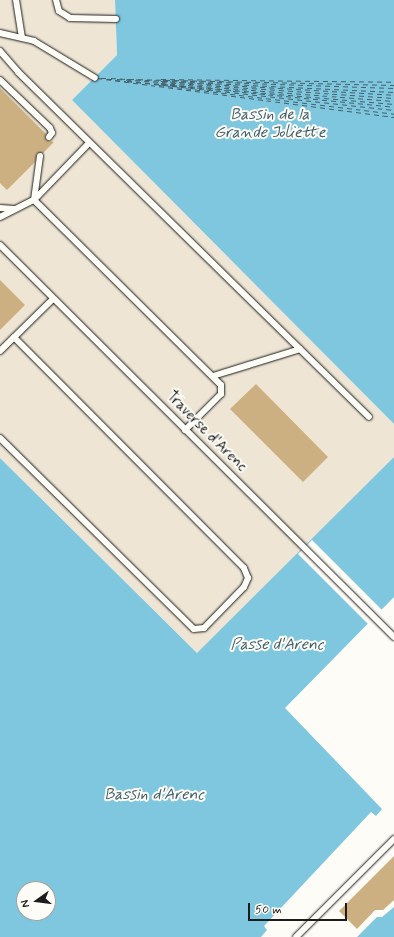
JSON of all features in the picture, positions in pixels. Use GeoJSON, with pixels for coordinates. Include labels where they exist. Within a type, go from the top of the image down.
{"type":"FeatureCollection","features":[{"type":"Feature","properties":{"kind":"lane"},"geometry":{"type":"LineString","coordinates":[[16,0],[22,37]]}},
{"type":"Feature","properties":{"kind":"lane"},"geometry":{"type":"LineString","coordinates":[[56,0],[59,11],[70,18],[116,19]]}},
{"type":"Feature","properties":{"kind":"lane"},"geometry":{"type":"LineString","coordinates":[[0,33],[34,41],[95,78]]}},
{"type":"Feature","properties":{"kind":"lane"},"geometry":{"type":"LineString","coordinates":[[0,51],[89,143],[369,417]]}},
{"type":"Feature","properties":{"kind":"lane"},"geometry":{"type":"LineString","coordinates":[[0,80],[50,128],[52,133],[49,138]]}},
{"type":"Feature","properties":{"kind":"lane"},"geometry":{"type":"LineString","coordinates":[[0,217],[34,200],[89,143]]}},
{"type":"Feature","properties":{"kind":"lane"},"geometry":{"type":"LineString","coordinates":[[34,200],[40,156]]}},
{"type":"Feature","properties":{"kind":"lane"},"geometry":{"type":"LineString","coordinates":[[34,200],[221,385],[221,394],[185,430]]}},
{"type":"Feature","properties":{"kind":"lane"},"geometry":{"type":"LineString","coordinates":[[0,208],[15,210]]}},
{"type":"Feature","properties":{"kind":"lane","name":"Traverse d'Arenc"},"geometry":{"type":"LineString","coordinates":[[0,245],[394,637]]}},
{"type":"Feature","properties":{"kind":"lane"},"geometry":{"type":"LineString","coordinates":[[0,350],[53,299]]}},
{"type":"Feature","properties":{"kind":"lane"},"geometry":{"type":"LineString","coordinates":[[0,438],[194,629],[204,628],[244,587],[248,578],[244,568],[14,337]]}},
{"type":"Feature","properties":{"kind":"lane"},"geometry":{"type":"LineString","coordinates":[[213,376],[300,349]]}},
{"type":"Feature","properties":{"kind":"lane"},"geometry":{"type":"LineString","coordinates":[[296,937],[394,839]]}},
{"type":"Feature","properties":{"kind":"shaded area"},"geometry":{"type":"Polygon","coordinates":[[[0,0],[115,0],[117,55],[72,100],[394,424],[394,457],[200,653],[196,652],[0,458],[0,0]]]}},
{"type":"Feature","properties":{"kind":"water","name":"Bassin de la Grande Joliette"},"geometry":{"type":"Polygon","coordinates":[[[115,0],[394,0],[394,424],[72,100],[117,55],[115,0]]]}},
{"type":"Feature","properties":{"kind":"water","name":"Bassin d'Arenc"},"geometry":{"type":"Polygon","coordinates":[[[394,457],[394,597],[285,708],[382,809],[376,816],[371,812],[264,926],[267,930],[261,937],[0,937],[0,458],[197,653],[394,457]]]}},
{"type":"Feature","properties":{"kind":"water"},"geometry":{"type":"Polygon","coordinates":[[[394,907],[394,937],[357,937],[377,917],[382,917],[394,907]]]}},
{"type":"Feature","properties":{"kind":"pier"},"geometry":{"type":"Polygon","coordinates":[[[312,540],[383,611],[369,625],[298,554],[312,540]]]}},
{"type":"Feature","properties":{"kind":"building"},"geometry":{"type":"Polygon","coordinates":[[[0,88],[46,134],[46,140],[54,142],[43,153],[37,153],[35,162],[7,190],[0,183],[0,88]]]}},
{"type":"Feature","properties":{"kind":"building"},"geometry":{"type":"Polygon","coordinates":[[[0,280],[25,305],[0,330],[0,280]]]}},
{"type":"Feature","properties":{"kind":"building"},"geometry":{"type":"Polygon","coordinates":[[[256,384],[328,457],[303,482],[230,409],[256,384]]]}},
{"type":"Feature","properties":{"kind":"building"},"geometry":{"type":"Polygon","coordinates":[[[394,856],[394,900],[383,910],[375,910],[357,929],[339,911],[394,856]]]}},
{"type":"Feature","properties":{"kind":"ferry route"},"geometry":{"type":"LineString","coordinates":[[97,78],[394,117]]}},
{"type":"Feature","properties":{"kind":"ferry route"},"geometry":{"type":"LineString","coordinates":[[101,78],[108,78]]}},
{"type":"Feature","properties":{"kind":"ferry route"},"geometry":{"type":"LineString","coordinates":[[111,78],[126,79]]}},
{"type":"Feature","properties":{"kind":"ferry route"},"geometry":{"type":"LineString","coordinates":[[107,79],[116,79]]}},
{"type":"Feature","properties":{"kind":"ferry route"},"geometry":{"type":"LineString","coordinates":[[117,79],[394,98]]}},
{"type":"Feature","properties":{"kind":"ferry route"},"geometry":{"type":"LineString","coordinates":[[127,79],[394,92]]}},
{"type":"Feature","properties":{"kind":"ferry route"},"geometry":{"type":"LineString","coordinates":[[129,79],[394,85]]}},
{"type":"Feature","properties":{"kind":"ferry route"},"geometry":{"type":"LineString","coordinates":[[161,79],[394,82]]}},
{"type":"Feature","properties":{"kind":"ferry route"},"geometry":{"type":"LineString","coordinates":[[115,80],[126,81]]}},
{"type":"Feature","properties":{"kind":"ferry route"},"geometry":{"type":"LineString","coordinates":[[163,80],[394,88]]}},
{"type":"Feature","properties":{"kind":"ferry route"},"geometry":{"type":"LineString","coordinates":[[127,81],[394,110]]}},
{"type":"Feature","properties":{"kind":"ferry route"},"geometry":{"type":"LineString","coordinates":[[127,81],[394,104]]}},
{"type":"Feature","properties":{"kind":"ferry route"},"geometry":{"type":"LineString","coordinates":[[161,81],[394,95]]}},
{"type":"Feature","properties":{"kind":"ferry route"},"geometry":{"type":"LineString","coordinates":[[161,83],[394,101]]}},
{"type":"Feature","properties":{"kind":"ferry route"},"geometry":{"type":"LineString","coordinates":[[161,84],[394,107]]}},
{"type":"Feature","properties":{"kind":"ferry route"},"geometry":{"type":"LineString","coordinates":[[159,85],[394,114]]}},
{"type":"Feature","properties":{"kind":"water label","name":"Passe d'Arenc"},"geometry":{"type":"Point","coordinates":[277,645]}}]}
